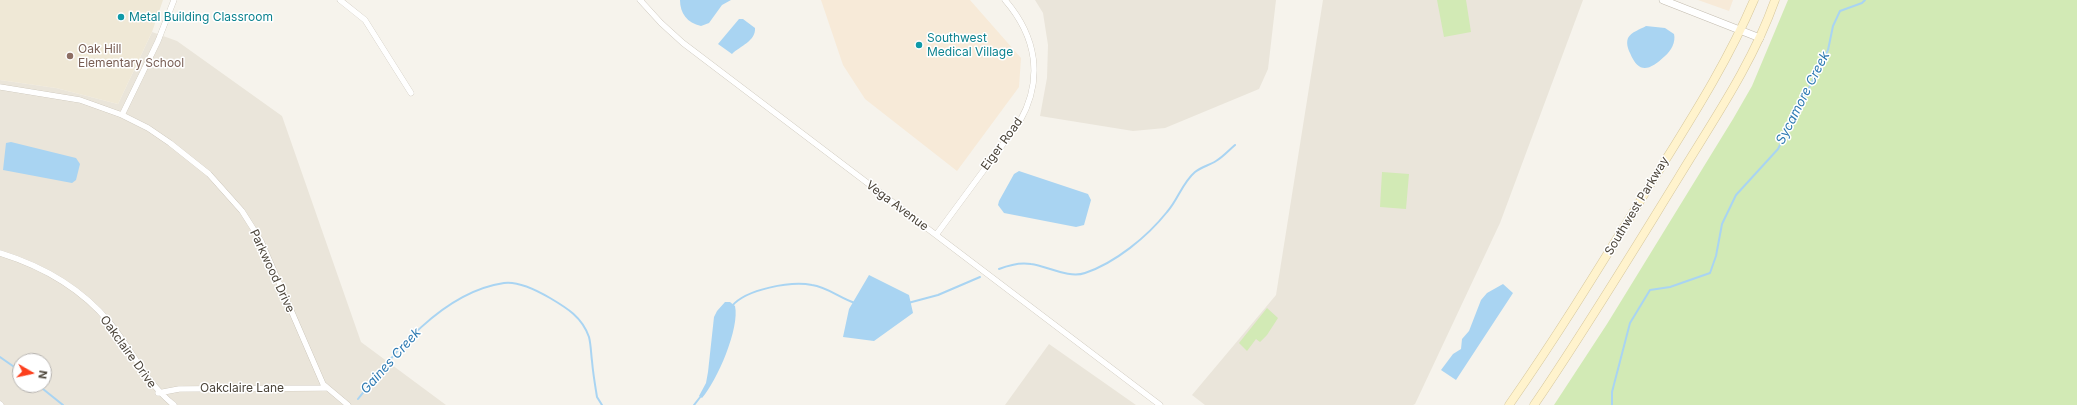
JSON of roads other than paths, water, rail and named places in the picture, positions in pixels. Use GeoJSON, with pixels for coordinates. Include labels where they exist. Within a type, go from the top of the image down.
{"type":"FeatureCollection","features":[{"type":"Feature","properties":{"kind":"main road","name":"Southwest Parkway"},"geometry":{"type":"LineString","coordinates":[[1509,405],[1600,267],[1710,89],[1741,30],[1754,0]]}},
{"type":"Feature","properties":{"kind":"main road","name":"Southwest Parkway"},"geometry":{"type":"LineString","coordinates":[[1534,405],[1628,260],[1728,96],[1760,38],[1775,0]]}},
{"type":"Feature","properties":{"kind":"street"},"geometry":{"type":"LineString","coordinates":[[122,115],[158,41],[174,0]]}},
{"type":"Feature","properties":{"kind":"street"},"geometry":{"type":"LineString","coordinates":[[340,0],[365,20],[411,93]]}},
{"type":"Feature","properties":{"kind":"street","name":"Vega Avenue"},"geometry":{"type":"LineString","coordinates":[[640,0],[670,32],[1160,405]]}},
{"type":"Feature","properties":{"kind":"street","name":"Eiger Road"},"geometry":{"type":"LineString","coordinates":[[936,235],[1020,121],[1028,102],[1033,80],[1032,50],[1021,21],[1005,0]]}},
{"type":"Feature","properties":{"kind":"street"},"geometry":{"type":"LineString","coordinates":[[1663,0],[1760,38]]}},
{"type":"Feature","properties":{"kind":"street","name":"Parkwood Drive"},"geometry":{"type":"LineString","coordinates":[[0,87],[80,100],[122,115],[148,128],[192,159],[209,174],[242,211],[260,241],[326,388],[348,405]]}},
{"type":"Feature","properties":{"kind":"street","name":"Oakclaire Drive"},"geometry":{"type":"LineString","coordinates":[[0,252],[36,266],[58,278],[89,302],[110,323],[158,393],[174,405]]}},
{"type":"Feature","properties":{"kind":"street","name":"Oakclaire Lane"},"geometry":{"type":"LineString","coordinates":[[158,393],[179,388],[326,388]]}},
{"type":"Feature","properties":{"kind":"water"},"geometry":{"type":"Polygon","coordinates":[[[680,0],[731,0],[722,5],[709,23],[701,26],[696,25],[685,17],[681,9],[680,0]]]}},
{"type":"Feature","properties":{"kind":"water"},"geometry":{"type":"Polygon","coordinates":[[[739,19],[743,19],[755,28],[755,33],[747,43],[732,54],[718,44],[739,19]]]}},
{"type":"Feature","properties":{"kind":"water"},"geometry":{"type":"Polygon","coordinates":[[[1646,26],[1665,28],[1674,34],[1674,40],[1671,49],[1660,61],[1650,67],[1645,68],[1637,65],[1633,60],[1627,42],[1631,34],[1646,26]]]}},
{"type":"Feature","properties":{"kind":"water"},"geometry":{"type":"Polygon","coordinates":[[[11,142],[76,158],[80,164],[76,180],[72,183],[3,170],[6,143],[11,142]]]}},
{"type":"Feature","properties":{"kind":"water"},"geometry":{"type":"Polygon","coordinates":[[[1019,171],[1088,194],[1091,200],[1084,225],[1076,227],[1004,213],[998,205],[999,201],[1014,174],[1019,171]]]}},
{"type":"Feature","properties":{"kind":"water"},"geometry":{"type":"Polygon","coordinates":[[[869,275],[909,295],[913,313],[874,341],[843,337],[849,309],[869,275]]]}},
{"type":"Feature","properties":{"kind":"water"},"geometry":{"type":"Polygon","coordinates":[[[1503,284],[1513,293],[1456,380],[1441,370],[1453,354],[1461,349],[1462,339],[1469,331],[1481,300],[1487,293],[1503,284]]]}},
{"type":"Feature","properties":{"kind":"water"},"geometry":{"type":"Polygon","coordinates":[[[725,302],[730,302],[735,306],[736,316],[731,340],[714,380],[702,398],[699,396],[706,383],[714,317],[725,302]]]}},
{"type":"Feature","properties":{"kind":"waterway","name":"Sycamore Creek"},"geometry":{"type":"LineString","coordinates":[[1612,405],[1612,392],[1630,323],[1650,290],[1670,287],[1710,273],[1716,256],[1722,224],[1736,195],[1778,149],[1828,50],[1833,26],[1840,11],[1862,3],[1865,0]]}},
{"type":"Feature","properties":{"kind":"waterway","name":"Gaines Creek"},"geometry":{"type":"LineString","coordinates":[[999,269],[1015,264],[1027,263],[1065,273],[1079,274],[1096,269],[1108,263],[1130,248],[1150,231],[1171,207],[1187,181],[1195,172],[1219,159],[1235,145]]}},
{"type":"Feature","properties":{"kind":"waterway","name":"Gaines Creek"},"geometry":{"type":"LineString","coordinates":[[908,303],[938,295],[980,277]]}},
{"type":"Feature","properties":{"kind":"waterway","name":"Gaines Creek"},"geometry":{"type":"LineString","coordinates":[[358,399],[404,344],[421,327],[440,312],[460,298],[481,289],[504,283],[510,283],[528,287],[545,295],[568,309],[582,324],[589,337],[597,397],[602,405]]}},
{"type":"Feature","properties":{"kind":"waterway","name":"Gaines Creek"},"geometry":{"type":"LineString","coordinates":[[732,306],[747,295],[758,291],[781,285],[793,284],[818,286],[855,303]]}},
{"type":"Feature","properties":{"kind":"waterway","name":"Gaines Creek"},"geometry":{"type":"LineString","coordinates":[[0,357],[12,365]]}},
{"type":"Feature","properties":{"kind":"waterway","name":"Gaines Creek"},"geometry":{"type":"LineString","coordinates":[[48,393],[63,405]]}},
{"type":"Feature","properties":{"kind":"waterway","name":"Gaines Creek"},"geometry":{"type":"LineString","coordinates":[[694,405],[701,396]]}},
{"type":"Feature","properties":{"kind":"place","name":"Metal Building Classroom"},"geometry":{"type":"Point","coordinates":[121,17]}},
{"type":"Feature","properties":{"kind":"place","name":"Southwest Medical Village"},"geometry":{"type":"Point","coordinates":[919,45]}},
{"type":"Feature","properties":{"kind":"place","name":"Oak Hill Elementary School"},"geometry":{"type":"Point","coordinates":[70,56]}}]}
